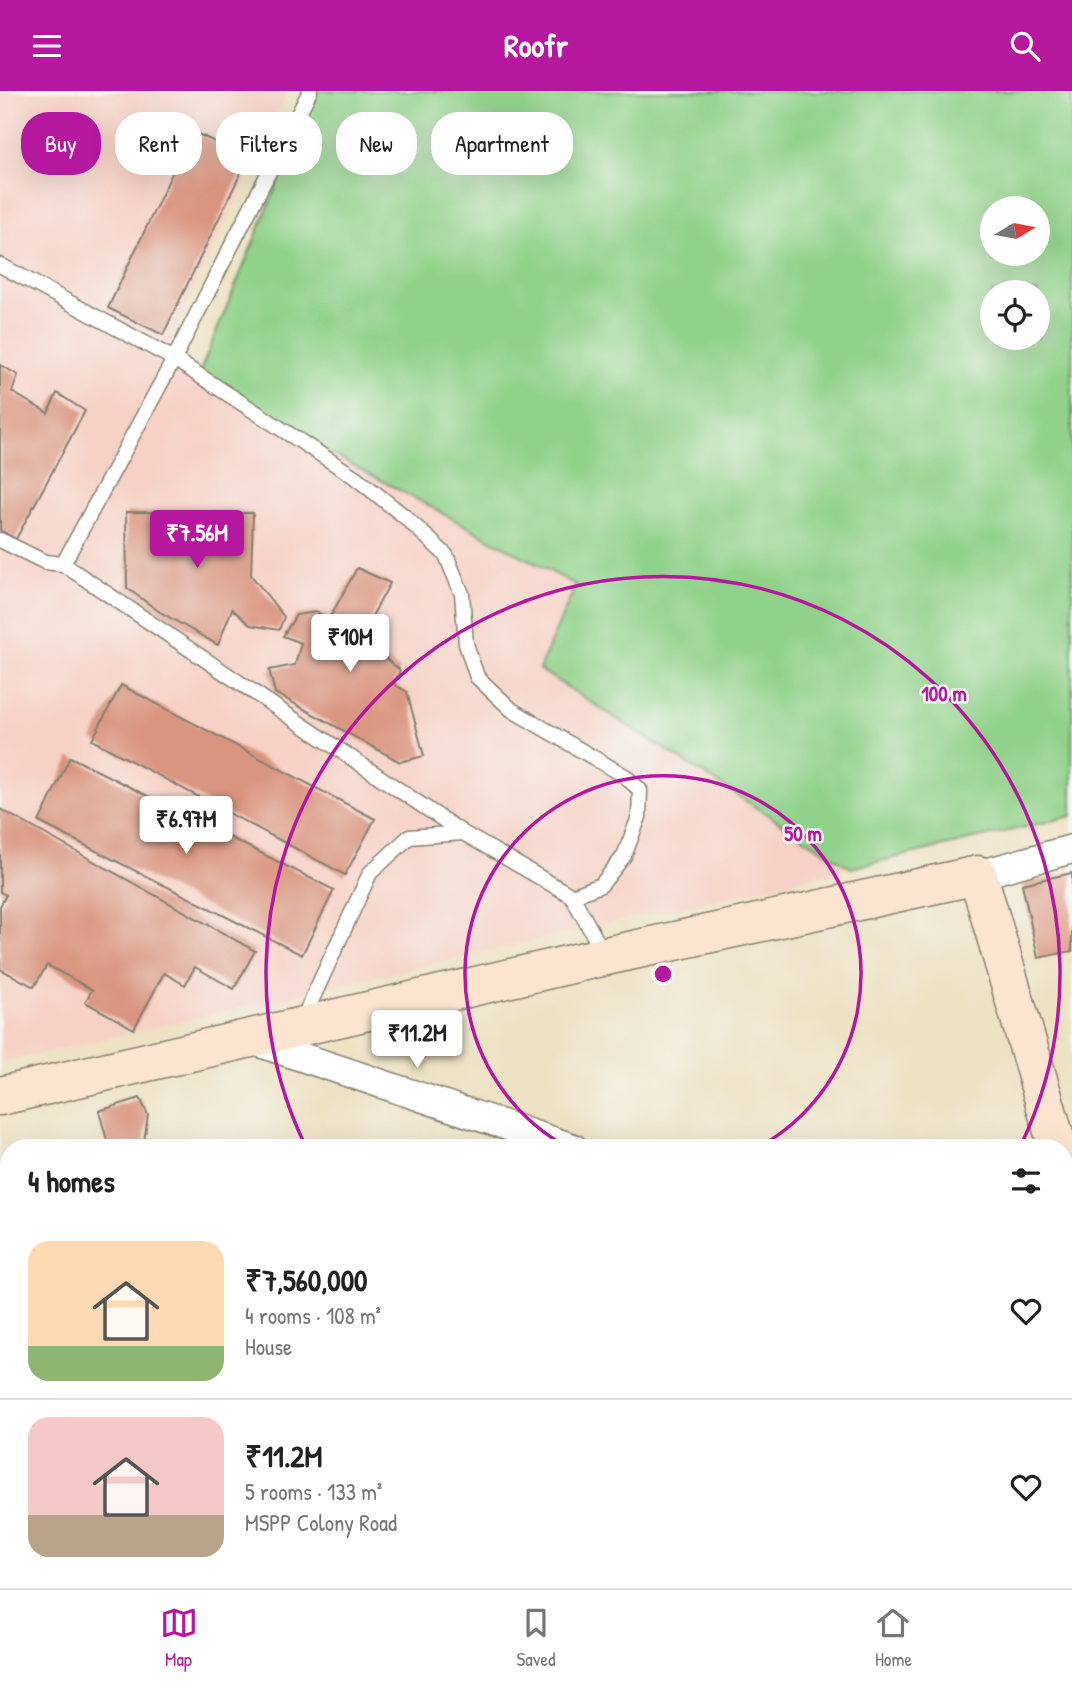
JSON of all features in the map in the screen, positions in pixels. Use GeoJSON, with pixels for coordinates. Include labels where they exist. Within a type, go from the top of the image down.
{"type":"FeatureCollection","features":[{"type":"Feature","properties":{"kind":"street"},"geometry":{"type":"LineString","coordinates":[[0,1096],[606,956],[978,875],[1072,849]]}},
{"type":"Feature","properties":{"kind":"street"},"geometry":{"type":"LineString","coordinates":[[978,875],[1055,1139]]}},
{"type":"Feature","properties":{"kind":"street"},"geometry":{"type":"LineString","coordinates":[[246,1038],[546,1139]]}},
{"type":"Feature","properties":{"kind":"lane"},"geometry":{"type":"LineString","coordinates":[[63,564],[174,359],[310,91]]}},
{"type":"Feature","properties":{"kind":"lane"},"geometry":{"type":"LineString","coordinates":[[0,265],[174,359],[355,478],[404,516],[446,555],[462,594],[466,644],[477,677],[512,710],[625,776],[640,790],[639,817],[624,856],[601,885],[572,896]]}},
{"type":"Feature","properties":{"kind":"lane"},"geometry":{"type":"LineString","coordinates":[[0,540],[45,562],[63,564],[463,833],[572,896],[606,956]]}},
{"type":"Feature","properties":{"kind":"lane"},"geometry":{"type":"LineString","coordinates":[[300,1026],[370,873],[409,837],[463,833]]}},
{"type":"Feature","properties":{"kind":"shaded area"},"geometry":{"type":"Polygon","coordinates":[[[0,91],[288,91],[278,112],[216,112],[216,175],[248,175],[160,361],[576,586],[539,669],[851,868],[0,1063],[0,91]]]}},
{"type":"Feature","properties":{"kind":"green space"},"geometry":{"type":"Polygon","coordinates":[[[316,91],[1072,91],[1072,816],[851,868],[539,669],[576,585],[196,381],[281,175],[322,175],[322,112],[307,112],[316,91]]]}},
{"type":"Feature","properties":{"kind":"building"},"geometry":{"type":"Polygon","coordinates":[[[202,136],[216,143],[216,175],[240,175],[163,335],[108,308],[171,175],[202,175],[202,136]]]}},
{"type":"Feature","properties":{"kind":"building"},"geometry":{"type":"Polygon","coordinates":[[[0,365],[18,375],[12,392],[48,413],[57,393],[85,411],[16,539],[0,530],[0,365]]]}},
{"type":"Feature","properties":{"kind":"building"},"geometry":{"type":"Polygon","coordinates":[[[126,512],[253,513],[251,575],[284,617],[279,630],[250,625],[232,609],[218,645],[160,612],[127,588],[126,512]]]}},
{"type":"Feature","properties":{"kind":"building"},"geometry":{"type":"Polygon","coordinates":[[[357,568],[390,583],[364,631],[377,640],[372,648],[400,670],[394,684],[407,692],[424,756],[400,762],[275,693],[269,670],[295,665],[301,643],[283,636],[296,615],[317,612],[329,619],[357,568]]]}},
{"type":"Feature","properties":{"kind":"building"},"geometry":{"type":"Polygon","coordinates":[[[121,685],[375,819],[345,875],[92,740],[121,685]]]}},
{"type":"Feature","properties":{"kind":"building"},"geometry":{"type":"Polygon","coordinates":[[[70,757],[334,890],[302,955],[39,822],[70,757]]]}},
{"type":"Feature","properties":{"kind":"building"},"geometry":{"type":"Polygon","coordinates":[[[0,809],[255,951],[234,989],[195,967],[185,985],[164,973],[134,1029],[85,1002],[92,990],[47,965],[34,987],[0,969],[0,906],[6,895],[0,892],[0,809]]]}},
{"type":"Feature","properties":{"kind":"building"},"geometry":{"type":"Polygon","coordinates":[[[1072,873],[1072,951],[1038,958],[1022,884],[1072,873]]]}},
{"type":"Feature","properties":{"kind":"building"},"geometry":{"type":"Polygon","coordinates":[[[140,1098],[148,1115],[144,1139],[107,1139],[99,1111],[140,1098]]]}}]}
